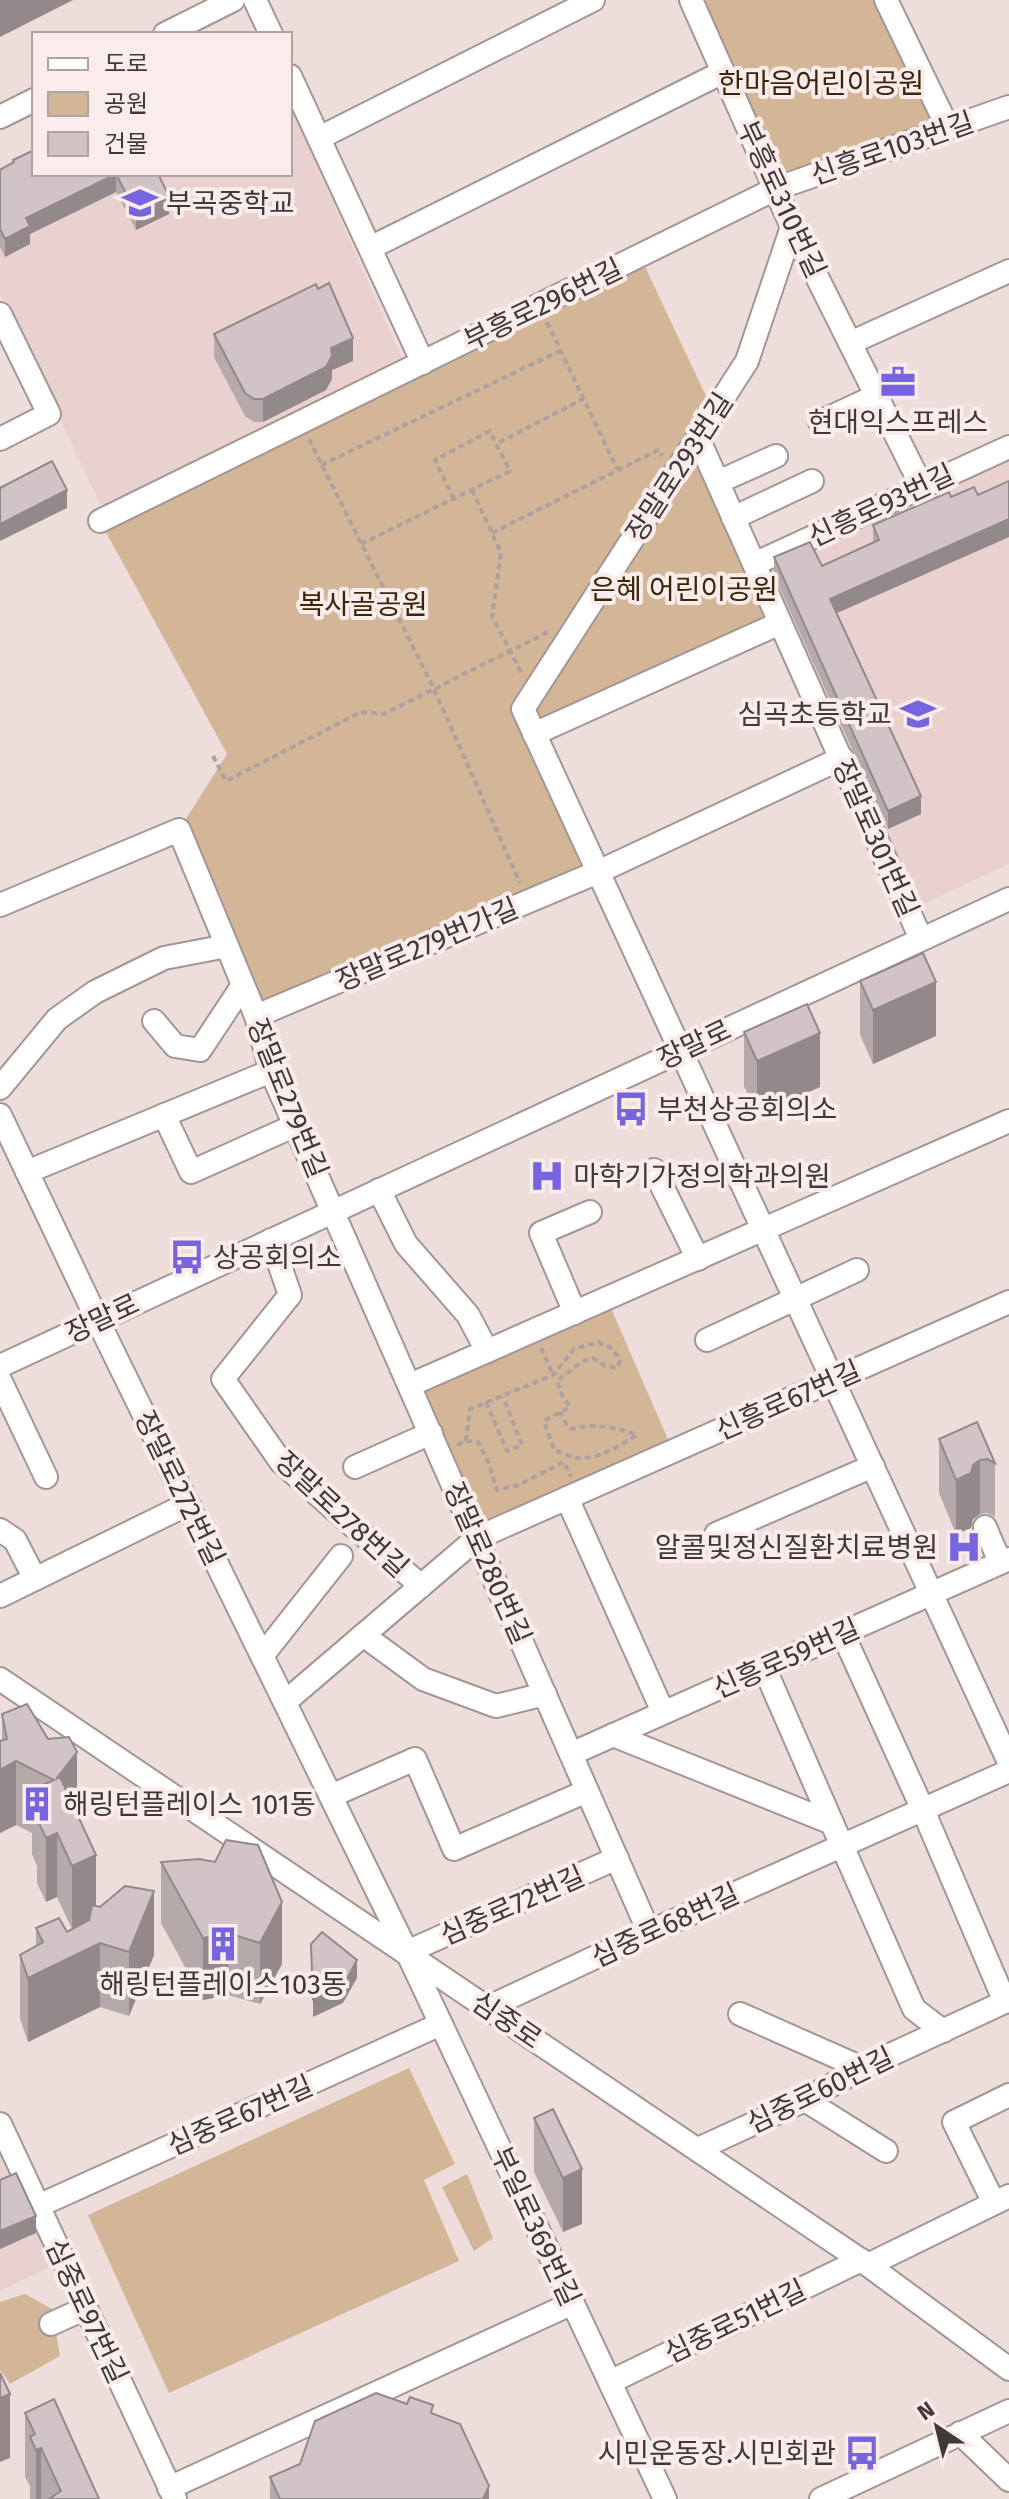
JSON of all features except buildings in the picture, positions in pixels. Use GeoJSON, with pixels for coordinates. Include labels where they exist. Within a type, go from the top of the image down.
{"type":"FeatureCollection","features":[{"type":"Feature","properties":{"kind":"street"},"geometry":{"type":"LineString","coordinates":[[169,32],[233,0]]}},
{"type":"Feature","properties":{"kind":"street"},"geometry":{"type":"LineString","coordinates":[[255,0],[270,32]]}},
{"type":"Feature","properties":{"kind":"street"},"geometry":{"type":"LineString","coordinates":[[319,138],[593,0]]}},
{"type":"Feature","properties":{"kind":"street","name":"부흥로310번길"},"geometry":{"type":"LineString","coordinates":[[691,0],[792,227],[922,487]]}},
{"type":"Feature","properties":{"kind":"street"},"geometry":{"type":"LineString","coordinates":[[886,0],[948,128]]}},
{"type":"Feature","properties":{"kind":"street"},"geometry":{"type":"LineString","coordinates":[[370,248],[723,72]]}},
{"type":"Feature","properties":{"kind":"street"},"geometry":{"type":"LineString","coordinates":[[292,80],[423,363]]}},
{"type":"Feature","properties":{"kind":"street"},"geometry":{"type":"LineString","coordinates":[[0,117],[32,101]]}},
{"type":"Feature","properties":{"kind":"street","name":"신흥로103번길"},"geometry":{"type":"LineString","coordinates":[[775,189],[1009,107]]}},
{"type":"Feature","properties":{"kind":"street","name":"부흥로296번길"},"geometry":{"type":"LineString","coordinates":[[100,521],[775,189]]}},
{"type":"Feature","properties":{"kind":"street","name":"장말로293번길"},"geometry":{"type":"LineString","coordinates":[[533,694],[747,361],[792,227]]}},
{"type":"Feature","properties":{"kind":"street"},"geometry":{"type":"LineString","coordinates":[[850,343],[1009,271]]}},
{"type":"Feature","properties":{"kind":"street"},"geometry":{"type":"LineString","coordinates":[[0,314],[49,414],[0,439]]}},
{"type":"Feature","properties":{"kind":"street"},"geometry":{"type":"LineString","coordinates":[[820,422],[876,396]]}},
{"type":"Feature","properties":{"kind":"street","name":"장말로301번길"},"geometry":{"type":"LineString","coordinates":[[698,438],[921,939]]}},
{"type":"Feature","properties":{"kind":"street","name":"신흥로93번길"},"geometry":{"type":"LineString","coordinates":[[754,564],[1009,447]]}},
{"type":"Feature","properties":{"kind":"street"},"geometry":{"type":"LineString","coordinates":[[718,482],[776,456]]}},
{"type":"Feature","properties":{"kind":"street"},"geometry":{"type":"LineString","coordinates":[[733,518],[812,481]]}},
{"type":"Feature","properties":{"kind":"street"},"geometry":{"type":"LineString","coordinates":[[534,734],[780,623]]}},
{"type":"Feature","properties":{"kind":"street"},"geometry":{"type":"LineString","coordinates":[[533,694],[523,709],[534,734],[1009,1762]]}},
{"type":"Feature","properties":{"kind":"street"},"geometry":{"type":"LineString","coordinates":[[598,872],[842,758]]}},
{"type":"Feature","properties":{"kind":"street","name":"장말로279번길"},"geometry":{"type":"LineString","coordinates":[[0,905],[179,830],[256,1016],[271,1071],[335,1211]]}},
{"type":"Feature","properties":{"kind":"street","name":"장말로279번가길"},"geometry":{"type":"LineString","coordinates":[[256,1016],[598,872]]}},
{"type":"Feature","properties":{"kind":"street","name":"장말로"},"geometry":{"type":"LineString","coordinates":[[0,1366],[1009,899]]}},
{"type":"Feature","properties":{"kind":"street"},"geometry":{"type":"LineString","coordinates":[[0,1088],[57,1019],[95,992],[164,958],[227,946]]}},
{"type":"Feature","properties":{"kind":"street","name":"장말로279번길"},"geometry":{"type":"LineString","coordinates":[[154,1021],[175,1046],[200,1050],[243,985]]}},
{"type":"Feature","properties":{"kind":"street"},"geometry":{"type":"LineString","coordinates":[[27,1172],[271,1071]]}},
{"type":"Feature","properties":{"kind":"street"},"geometry":{"type":"LineString","coordinates":[[164,1115],[191,1172],[296,1125]]}},
{"type":"Feature","properties":{"kind":"street"},"geometry":{"type":"LineString","coordinates":[[410,1385],[1009,1121]]}},
{"type":"Feature","properties":{"kind":"street","name":"장말로272번길"},"geometry":{"type":"LineString","coordinates":[[2,1125],[407,1952]]}},
{"type":"Feature","properties":{"kind":"street"},"geometry":{"type":"LineString","coordinates":[[654,1170],[698,1259]]}},
{"type":"Feature","properties":{"kind":"street"},"geometry":{"type":"LineString","coordinates":[[379,1190],[406,1244],[468,1315],[487,1351]]}},
{"type":"Feature","properties":{"kind":"street","name":"장말로280번길"},"geometry":{"type":"LineString","coordinates":[[335,1211],[649,1932]]}},
{"type":"Feature","properties":{"kind":"street"},"geometry":{"type":"LineString","coordinates":[[575,1313],[541,1233],[590,1212]]}},
{"type":"Feature","properties":{"kind":"street","name":"장말로278번길"},"geometry":{"type":"LineString","coordinates":[[271,1240],[290,1295],[223,1379],[281,1462],[421,1586]]}},
{"type":"Feature","properties":{"kind":"street"},"geometry":{"type":"LineString","coordinates":[[707,1340],[857,1270]]}},
{"type":"Feature","properties":{"kind":"street","name":"신흥로67번길"},"geometry":{"type":"LineString","coordinates":[[285,1702],[477,1538],[1009,1302]]}},
{"type":"Feature","properties":{"kind":"street"},"geometry":{"type":"LineString","coordinates":[[0,1380],[46,1477]]}},
{"type":"Feature","properties":{"kind":"street"},"geometry":{"type":"LineString","coordinates":[[355,1467],[435,1442]]}},
{"type":"Feature","properties":{"kind":"street"},"geometry":{"type":"LineString","coordinates":[[716,1534],[873,1466]]}},
{"type":"Feature","properties":{"kind":"street"},"geometry":{"type":"LineString","coordinates":[[572,1496],[663,1712]]}},
{"type":"Feature","properties":{"kind":"street"},"geometry":{"type":"LineString","coordinates":[[0,1596],[188,1504]]}},
{"type":"Feature","properties":{"kind":"street","name":"신흥로59번길"},"geometry":{"type":"LineString","coordinates":[[571,1754],[1005,1561],[985,1527]]}},
{"type":"Feature","properties":{"kind":"street"},"geometry":{"type":"LineString","coordinates":[[0,1530],[15,1540],[35,1579]]}},
{"type":"Feature","properties":{"kind":"street"},"geometry":{"type":"LineString","coordinates":[[262,1656],[341,1556]]}},
{"type":"Feature","properties":{"kind":"street"},"geometry":{"type":"LineString","coordinates":[[842,1632],[923,1810]]}},
{"type":"Feature","properties":{"kind":"street"},"geometry":{"type":"LineString","coordinates":[[363,1635],[423,1679],[496,1706],[545,1694]]}},
{"type":"Feature","properties":{"kind":"street"},"geometry":{"type":"LineString","coordinates":[[764,1667],[914,2009],[943,2031]]}},
{"type":"Feature","properties":{"kind":"street","name":"심중로"},"geometry":{"type":"LineString","coordinates":[[5,1689],[489,2007],[865,2263],[1009,2369]]}},
{"type":"Feature","properties":{"kind":"street"},"geometry":{"type":"LineString","coordinates":[[613,1735],[832,1823]]}},
{"type":"Feature","properties":{"kind":"street"},"geometry":{"type":"LineString","coordinates":[[331,1796],[415,1759],[454,1849],[587,1791]]}},
{"type":"Feature","properties":{"kind":"street","name":"심중로68번길"},"geometry":{"type":"LineString","coordinates":[[489,2007],[1009,1771]]}},
{"type":"Feature","properties":{"kind":"street","name":"심중로60번길"},"geometry":{"type":"LineString","coordinates":[[698,2149],[1007,2001],[923,1810]]}},
{"type":"Feature","properties":{"kind":"street","name":"심중로72번길"},"geometry":{"type":"LineString","coordinates":[[407,1952],[617,1858]]}},
{"type":"Feature","properties":{"kind":"street","name":"부일로369번길"},"geometry":{"type":"LineString","coordinates":[[407,1952],[665,2499]]}},
{"type":"Feature","properties":{"kind":"street"},"geometry":{"type":"LineString","coordinates":[[740,2014],[862,2068]]}},
{"type":"Feature","properties":{"kind":"street","name":"심중로67번길"},"geometry":{"type":"LineString","coordinates":[[38,2206],[441,2024]]}},
{"type":"Feature","properties":{"kind":"street"},"geometry":{"type":"LineString","coordinates":[[1004,2202],[954,2122],[1009,2095]]}},
{"type":"Feature","properties":{"kind":"street"},"geometry":{"type":"LineString","coordinates":[[805,2100],[886,2151]]}},
{"type":"Feature","properties":{"kind":"street","name":"심중로97번길"},"geometry":{"type":"LineString","coordinates":[[0,2124],[172,2493]]}},
{"type":"Feature","properties":{"kind":"street","name":"심중로51번길"},"geometry":{"type":"LineString","coordinates":[[610,2382],[1004,2202]]}},
{"type":"Feature","properties":{"kind":"street"},"geometry":{"type":"LineString","coordinates":[[172,2493],[573,2303]]}},
{"type":"Feature","properties":{"kind":"street"},"geometry":{"type":"LineString","coordinates":[[51,2324],[86,2308]]}},
{"type":"Feature","properties":{"kind":"street"},"geometry":{"type":"LineString","coordinates":[[821,2499],[1009,2411]]}},
{"type":"Feature","properties":{"kind":"street"},"geometry":{"type":"LineString","coordinates":[[960,2433],[1009,2480]]}},
{"type":"Feature","properties":{"kind":"path"},"geometry":{"type":"LineString","coordinates":[[539,306],[617,469]]}},
{"type":"Feature","properties":{"kind":"path"},"geometry":{"type":"LineString","coordinates":[[321,465],[560,351]]}},
{"type":"Feature","properties":{"kind":"path"},"geometry":{"type":"LineString","coordinates":[[496,444],[583,399]]}},
{"type":"Feature","properties":{"kind":"path"},"geometry":{"type":"LineString","coordinates":[[300,423],[434,689],[528,901]]}},
{"type":"Feature","properties":{"kind":"path"},"geometry":{"type":"LineString","coordinates":[[361,544],[454,499],[510,471],[490,431],[435,460],[454,499]]}},
{"type":"Feature","properties":{"kind":"path"},"geometry":{"type":"LineString","coordinates":[[492,533],[658,450],[673,477]]}},
{"type":"Feature","properties":{"kind":"path"},"geometry":{"type":"LineString","coordinates":[[472,490],[501,553],[492,616],[533,694]]}},
{"type":"Feature","properties":{"kind":"path"},"geometry":{"type":"LineString","coordinates":[[213,756],[226,781],[361,712],[384,714],[585,613]]}},
{"type":"Feature","properties":{"kind":"path"},"geometry":{"type":"LineString","coordinates":[[534,1331],[553,1375]]}},
{"type":"Feature","properties":{"kind":"path"},"geometry":{"type":"LineString","coordinates":[[466,1441],[470,1409],[553,1375],[574,1349],[598,1342],[613,1349],[620,1361],[617,1368],[605,1366],[593,1358],[583,1361],[557,1381],[570,1407],[544,1421],[554,1450],[564,1462],[572,1496]]}},
{"type":"Feature","properties":{"kind":"path"},"geometry":{"type":"LineString","coordinates":[[486,1402],[507,1451],[522,1445],[502,1396]]}},
{"type":"Feature","properties":{"kind":"path"},"geometry":{"type":"LineString","coordinates":[[554,1450],[576,1458],[597,1455],[637,1435],[615,1427],[572,1429],[560,1412]]}},
{"type":"Feature","properties":{"kind":"path"},"geometry":{"type":"LineString","coordinates":[[435,1442],[478,1442],[497,1490],[518,1485],[564,1462]]}},
{"type":"Feature","properties":{"kind":"shaded area"},"geometry":{"type":"Polygon","coordinates":[[[292,109],[404,363],[115,507],[100,503],[0,294],[0,167],[32,151],[32,176],[292,176],[292,109]]]}},
{"type":"Feature","properties":{"kind":"shaded area","name":"심곡초등학교"},"geometry":{"type":"Polygon","coordinates":[[[1009,447],[1009,864],[921,905],[754,564],[1009,447]]]}},
{"type":"Feature","properties":{"kind":"shaded area"},"geometry":{"type":"Polygon","coordinates":[[[0,2140],[58,2263],[0,2291],[0,2140]]]}},
{"type":"Feature","properties":{"kind":"green space","name":"한마음어린이공원"},"geometry":{"type":"Polygon","coordinates":[[[691,0],[886,0],[948,128],[775,189],[691,0]]]}},
{"type":"Feature","properties":{"kind":"green space","name":"복사골공원"},"geometry":{"type":"Polygon","coordinates":[[[640,256],[714,413],[523,709],[598,872],[256,1016],[179,830],[227,754],[100,521],[640,256]]]}},
{"type":"Feature","properties":{"kind":"green space","name":"은혜 어린이공원"},"geometry":{"type":"Polygon","coordinates":[[[696,456],[767,622],[536,728],[530,707],[696,456]]]}},
{"type":"Feature","properties":{"kind":"green space"},"geometry":{"type":"Polygon","coordinates":[[[607,1299],[673,1451],[477,1538],[410,1385],[607,1299]]]}},
{"type":"Feature","properties":{"kind":"green space"},"geometry":{"type":"Polygon","coordinates":[[[409,2068],[455,2164],[424,2180],[459,2261],[169,2393],[88,2215],[409,2068]]]}},
{"type":"Feature","properties":{"kind":"green space"},"geometry":{"type":"Polygon","coordinates":[[[467,2174],[493,2238],[474,2251],[442,2187],[467,2174]]]}},
{"type":"Feature","properties":{"kind":"green space"},"geometry":{"type":"Polygon","coordinates":[[[25,2294],[52,2309],[60,2356],[10,2384],[0,2370],[0,2302],[25,2294]]]}},
{"type":"Feature","properties":{"kind":"place","name":"부곡중학교"},"geometry":{"type":"Point","coordinates":[140,203]}},
{"type":"Feature","properties":{"kind":"place","name":"현대익스프레스"},"geometry":{"type":"Point","coordinates":[898,382]}},
{"type":"Feature","properties":{"kind":"place","name":"심곡초등학교"},"geometry":{"type":"Point","coordinates":[918,714]}},
{"type":"Feature","properties":{"kind":"place","name":"부천상공회의소"},"geometry":{"type":"Point","coordinates":[631,1109]}},
{"type":"Feature","properties":{"kind":"place","name":"마학기가정의학과의원"},"geometry":{"type":"Point","coordinates":[547,1176]}},
{"type":"Feature","properties":{"kind":"place","name":"상공회의소"},"geometry":{"type":"Point","coordinates":[187,1257]}},
{"type":"Feature","properties":{"kind":"place","name":"알콜및정신질환치료병원"},"geometry":{"type":"Point","coordinates":[964,1547]}},
{"type":"Feature","properties":{"kind":"place","name":"해링턴플레이스 101동"},"geometry":{"type":"Point","coordinates":[37,1804]}},
{"type":"Feature","properties":{"kind":"place","name":"해링턴플레이스103동"},"geometry":{"type":"Point","coordinates":[223,1944]}},
{"type":"Feature","properties":{"kind":"place","name":"시민운동장.시민회관"},"geometry":{"type":"Point","coordinates":[862,2453]}}]}
